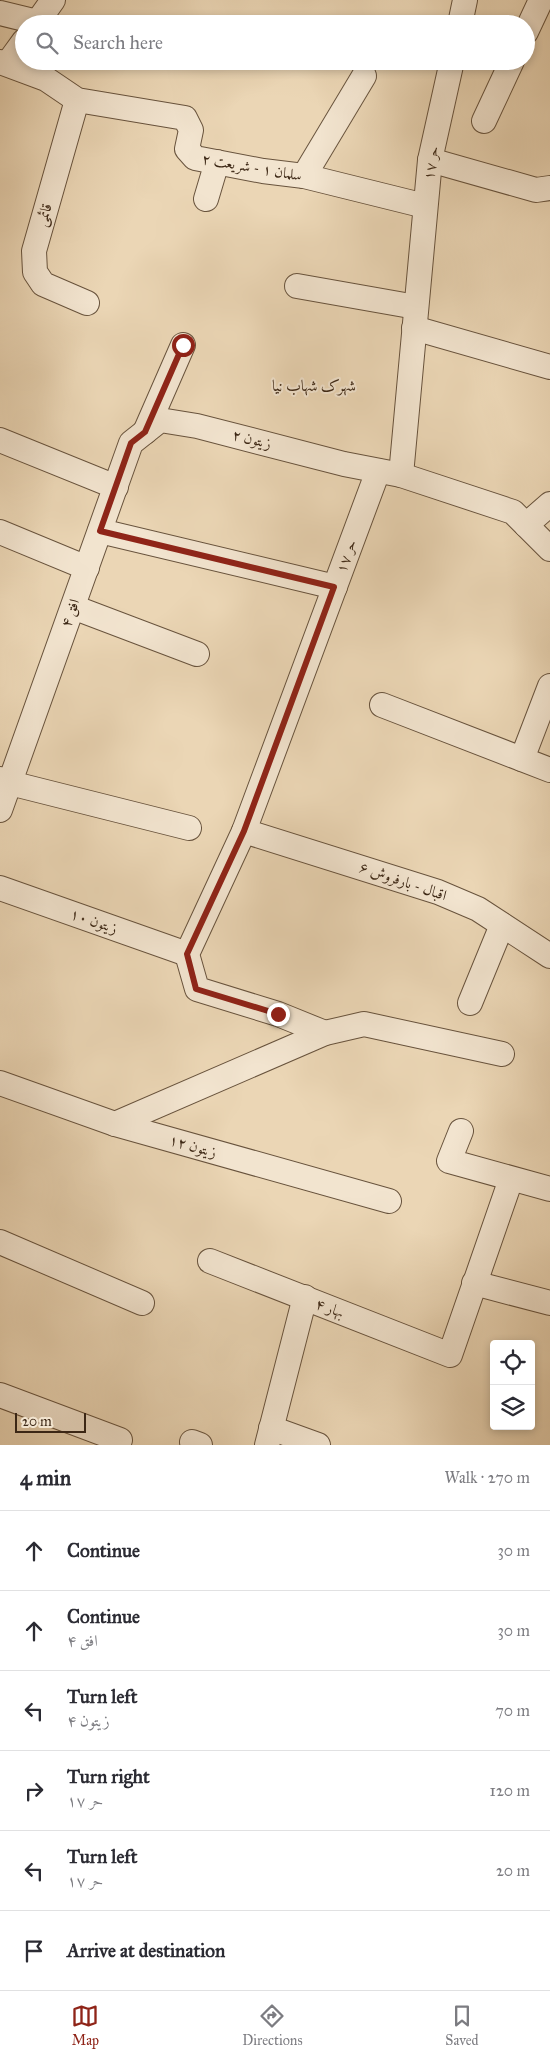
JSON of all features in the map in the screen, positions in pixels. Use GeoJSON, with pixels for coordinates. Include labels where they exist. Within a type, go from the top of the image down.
{"type":"FeatureCollection","features":[{"type":"Feature","properties":{"kind":"street"},"geometry":{"type":"LineString","coordinates":[[43,15],[53,0]]}},
{"type":"Feature","properties":{"kind":"street"},"geometry":{"type":"LineString","coordinates":[[462,15],[465,0]]}},
{"type":"Feature","properties":{"kind":"street"},"geometry":{"type":"LineString","coordinates":[[534,15],[541,0]]}},
{"type":"Feature","properties":{"kind":"street"},"geometry":{"type":"LineString","coordinates":[[0,13],[15,17]]}},
{"type":"Feature","properties":{"kind":"street"},"geometry":{"type":"LineString","coordinates":[[4,63],[15,51]]}},
{"type":"Feature","properties":{"kind":"street","name":"سلمان ۱ - شریعت ۲"},"geometry":{"type":"LineString","coordinates":[[22,70],[46,79],[77,100],[185,118],[191,130],[187,148],[195,158],[263,171],[304,176],[426,206]]}},
{"type":"Feature","properties":{"kind":"street","name":"حر ۱۷"},"geometry":{"type":"LineString","coordinates":[[401,475],[430,160],[450,70]]}},
{"type":"Feature","properties":{"kind":"street"},"geometry":{"type":"LineString","coordinates":[[484,120],[508,70]]}},
{"type":"Feature","properties":{"kind":"street"},"geometry":{"type":"LineString","coordinates":[[304,176],[364,76]]}},
{"type":"Feature","properties":{"kind":"street","name":"قائمی"},"geometry":{"type":"LineString","coordinates":[[77,100],[34,251],[34,272],[43,284],[87,303]]}},
{"type":"Feature","properties":{"kind":"street"},"geometry":{"type":"LineString","coordinates":[[430,160],[536,190],[550,188]]}},
{"type":"Feature","properties":{"kind":"street"},"geometry":{"type":"LineString","coordinates":[[206,199],[217,162]]}},
{"type":"Feature","properties":{"kind":"street"},"geometry":{"type":"LineString","coordinates":[[298,286],[415,317],[550,367]]}},
{"type":"Feature","properties":{"kind":"street","name":"افق ۴"},"geometry":{"type":"LineString","coordinates":[[0,810],[5,781],[116,487],[183,345]]}},
{"type":"Feature","properties":{"kind":"street","name":"زیتون ۲"},"geometry":{"type":"LineString","coordinates":[[138,437],[160,420],[249,438],[344,464],[378,470]]}},
{"type":"Feature","properties":{"kind":"street"},"geometry":{"type":"LineString","coordinates":[[0,440],[116,487]]}},
{"type":"Feature","properties":{"kind":"street"},"geometry":{"type":"LineString","coordinates":[[378,470],[401,475],[513,512],[550,549]]}},
{"type":"Feature","properties":{"kind":"street","name":"حر ۱۷"},"geometry":{"type":"LineString","coordinates":[[187,954],[244,831],[378,470]]}},
{"type":"Feature","properties":{"kind":"street"},"geometry":{"type":"LineString","coordinates":[[526,525],[550,504]]}},
{"type":"Feature","properties":{"kind":"street"},"geometry":{"type":"LineString","coordinates":[[100,531],[334,587]]}},
{"type":"Feature","properties":{"kind":"street"},"geometry":{"type":"LineString","coordinates":[[0,532],[87,568]]}},
{"type":"Feature","properties":{"kind":"street"},"geometry":{"type":"LineString","coordinates":[[72,607],[197,654]]}},
{"type":"Feature","properties":{"kind":"street"},"geometry":{"type":"LineString","coordinates":[[522,760],[550,686]]}},
{"type":"Feature","properties":{"kind":"street"},"geometry":{"type":"LineString","coordinates":[[382,705],[550,770]]}},
{"type":"Feature","properties":{"kind":"street"},"geometry":{"type":"LineString","coordinates":[[5,781],[190,828]]}},
{"type":"Feature","properties":{"kind":"street","name":"اقبال - بارفروش ۶"},"geometry":{"type":"LineString","coordinates":[[244,831],[438,892],[478,909],[550,956]]}},
{"type":"Feature","properties":{"kind":"street","name":"زیتون ۱۰"},"geometry":{"type":"LineString","coordinates":[[0,888],[187,954]]}},
{"type":"Feature","properties":{"kind":"street"},"geometry":{"type":"LineString","coordinates":[[470,1003],[502,925]]}},
{"type":"Feature","properties":{"kind":"street"},"geometry":{"type":"LineString","coordinates":[[187,954],[196,989],[278,1014],[325,1033]]}},
{"type":"Feature","properties":{"kind":"street"},"geometry":{"type":"LineString","coordinates":[[115,1124],[325,1033],[364,1024],[502,1054]]}},
{"type":"Feature","properties":{"kind":"street","name":"زیتون ۱۲"},"geometry":{"type":"LineString","coordinates":[[0,1083],[115,1124],[389,1201]]}},
{"type":"Feature","properties":{"kind":"street"},"geometry":{"type":"LineString","coordinates":[[461,1131],[449,1161],[550,1190]]}},
{"type":"Feature","properties":{"kind":"street"},"geometry":{"type":"LineString","coordinates":[[512,1179],[474,1283],[550,1303]]}},
{"type":"Feature","properties":{"kind":"street"},"geometry":{"type":"LineString","coordinates":[[0,1242],[142,1303]]}},
{"type":"Feature","properties":{"kind":"street","name":"بهار ۴"},"geometry":{"type":"LineString","coordinates":[[210,1261],[450,1355],[474,1283]]}},
{"type":"Feature","properties":{"kind":"street"},"geometry":{"type":"LineString","coordinates":[[305,1298],[269,1437],[318,1445]]}},
{"type":"Feature","properties":{"kind":"street"},"geometry":{"type":"LineString","coordinates":[[0,1395],[120,1440]]}},
{"type":"Feature","properties":{"kind":"district","name":"شهرک شهاب نیا"},"geometry":{"type":"Point","coordinates":[314,385]}},
{"type":"Feature","properties":{"kind":"route"},"geometry":{"type":"LineString","coordinates":[[183,345],[145,432],[131,443],[100,531],[334,587],[244,831],[187,954],[196,989],[213,996],[278,1014]]}}]}
